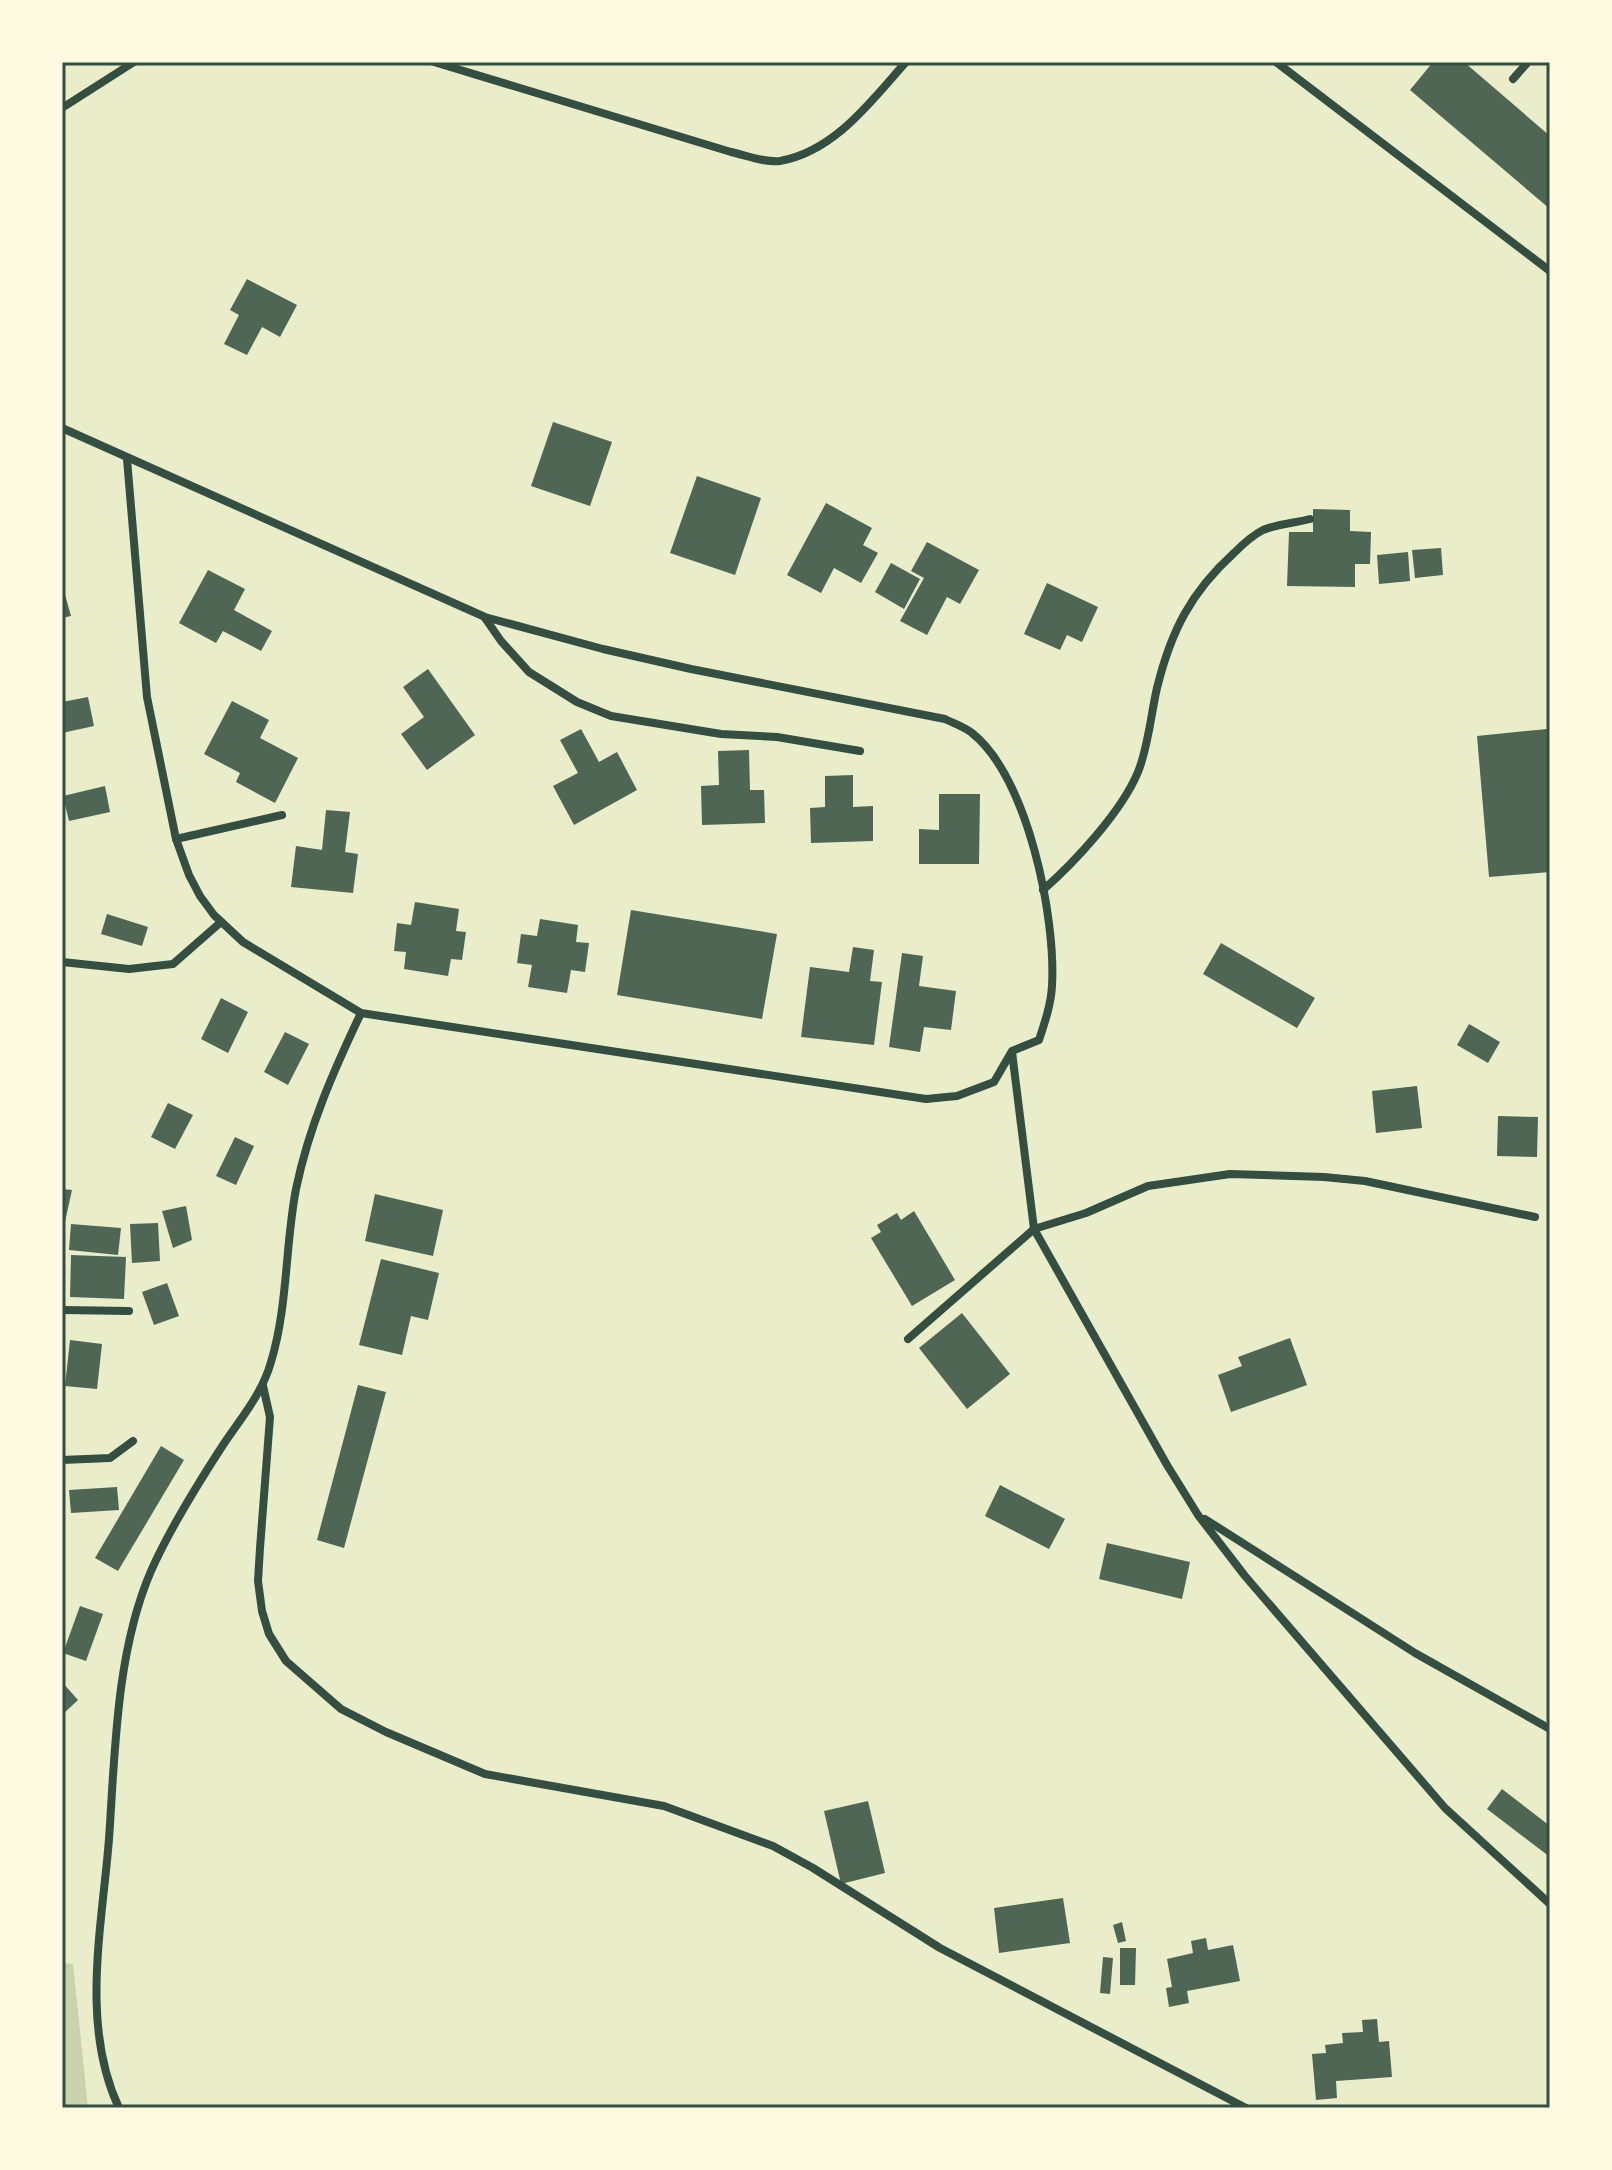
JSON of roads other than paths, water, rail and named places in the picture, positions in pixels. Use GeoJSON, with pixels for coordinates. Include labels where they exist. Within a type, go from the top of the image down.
{"type":"FeatureCollection","features":[{"type":"Feature","properties":{"kind":"street"},"geometry":{"type":"LineString","coordinates":[[62,108],[134,62]]}},
{"type":"Feature","properties":{"kind":"street"},"geometry":{"type":"LineString","coordinates":[[434,62],[731,152],[777,162],[814,150],[841,131],[906,62]]}},
{"type":"Feature","properties":{"kind":"street"},"geometry":{"type":"LineString","coordinates":[[1276,62],[1550,271]]}},
{"type":"Feature","properties":{"kind":"street"},"geometry":{"type":"LineString","coordinates":[[1513,79],[1528,62]]}},
{"type":"Feature","properties":{"kind":"street"},"geometry":{"type":"LineString","coordinates":[[62,428],[485,617],[676,665],[945,719],[973,733],[998,763],[1015,791],[1034,841],[1050,941],[1052,985],[1047,1017],[1039,1040],[1012,1051],[994,1082],[957,1096],[926,1099],[361,1013],[243,942],[221,922],[200,896],[176,839],[147,697],[127,459]]}},
{"type":"Feature","properties":{"kind":"street"},"geometry":{"type":"LineString","coordinates":[[1043,890],[1092,839],[1139,771],[1158,684],[1175,629],[1191,600],[1211,574],[1262,531],[1310,519]]}},
{"type":"Feature","properties":{"kind":"street"},"geometry":{"type":"LineString","coordinates":[[485,617],[501,641],[529,672],[577,702],[611,716],[721,734],[777,737],[860,751]]}},
{"type":"Feature","properties":{"kind":"street"},"geometry":{"type":"LineString","coordinates":[[176,839],[282,815]]}},
{"type":"Feature","properties":{"kind":"street"},"geometry":{"type":"LineString","coordinates":[[62,962],[129,969],[173,964],[221,922]]}},
{"type":"Feature","properties":{"kind":"street"},"geometry":{"type":"LineString","coordinates":[[119,2108],[101,2049],[97,1982],[100,1911],[127,1657],[151,1570],[194,1494],[263,1386],[277,1337],[296,1190],[308,1140],[329,1081],[361,1013]]}},
{"type":"Feature","properties":{"kind":"street"},"geometry":{"type":"LineString","coordinates":[[1012,1051],[1034,1229],[1198,1515],[1245,1576],[1445,1808],[1550,1904]]}},
{"type":"Feature","properties":{"kind":"street"},"geometry":{"type":"LineString","coordinates":[[908,1339],[1034,1229],[1086,1213],[1148,1186],[1230,1174],[1365,1181],[1535,1217]]}},
{"type":"Feature","properties":{"kind":"street"},"geometry":{"type":"LineString","coordinates":[[62,1310],[129,1311]]}},
{"type":"Feature","properties":{"kind":"street"},"geometry":{"type":"LineString","coordinates":[[263,1386],[270,1417],[258,1581],[262,1611],[269,1634],[286,1661],[341,1709],[366,1723],[485,1774],[664,1806],[773,1846],[940,1948],[1246,2108]]}},
{"type":"Feature","properties":{"kind":"street"},"geometry":{"type":"LineString","coordinates":[[62,1460],[110,1458],[133,1441]]}},
{"type":"Feature","properties":{"kind":"street"},"geometry":{"type":"LineString","coordinates":[[1198,1515],[1415,1653],[1550,1729]]}}]}
